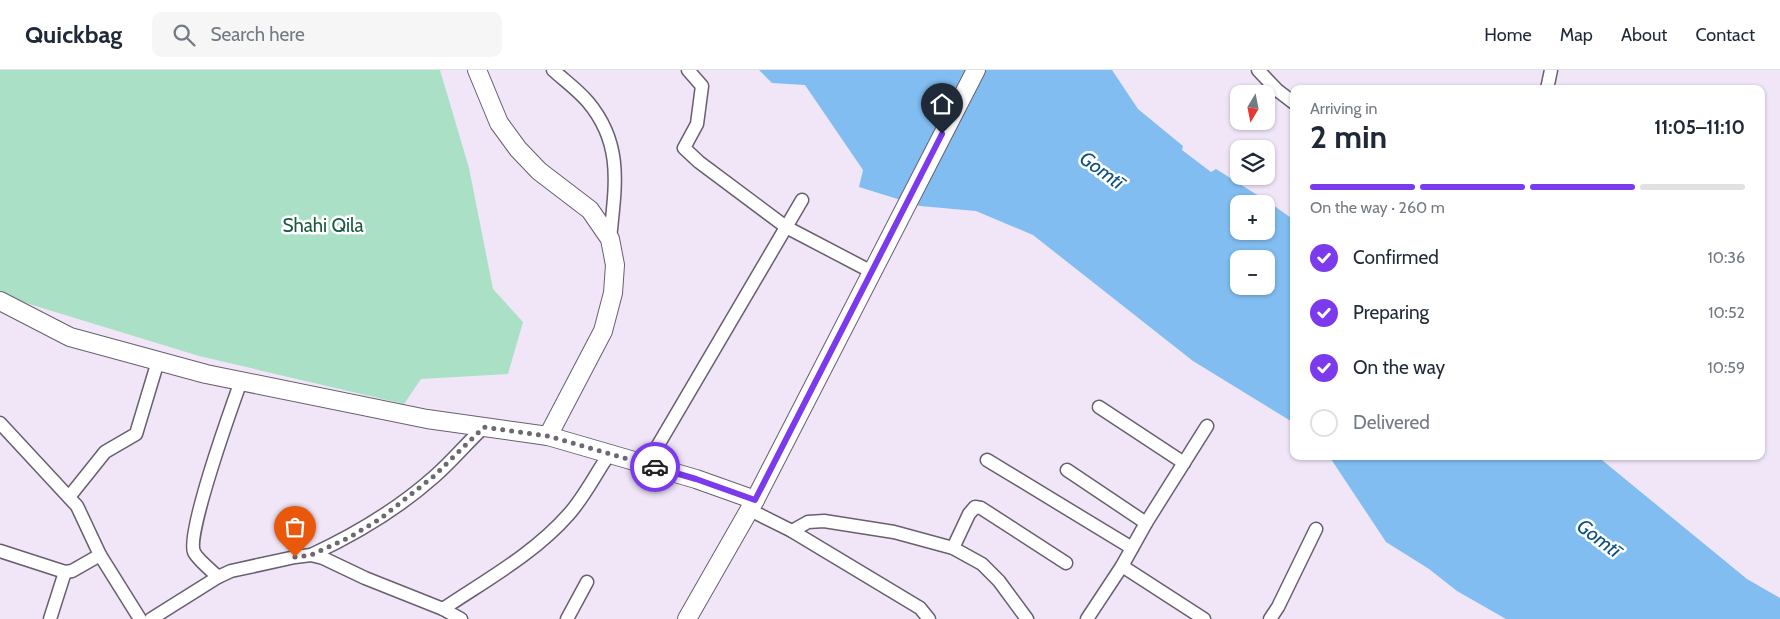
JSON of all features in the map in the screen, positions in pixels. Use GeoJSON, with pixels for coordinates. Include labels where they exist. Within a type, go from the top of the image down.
{"type":"FeatureCollection","features":[{"type":"Feature","properties":{"kind":"street"},"geometry":{"type":"LineString","coordinates":[[477,70],[499,123],[518,149],[539,171],[590,210],[610,239]]}},
{"type":"Feature","properties":{"kind":"street"},"geometry":{"type":"LineString","coordinates":[[548,436],[603,331],[613,293],[615,274],[610,239],[616,179],[614,159],[605,126],[587,101],[553,70]]}},
{"type":"Feature","properties":{"kind":"street"},"geometry":{"type":"LineString","coordinates":[[688,70],[702,86],[697,124],[684,148],[699,162],[786,226],[872,272]]}},
{"type":"Feature","properties":{"kind":"street"},"geometry":{"type":"LineString","coordinates":[[687,619],[752,505],[976,70]]}},
{"type":"Feature","properties":{"kind":"street"},"geometry":{"type":"LineString","coordinates":[[1258,70],[1277,90],[1290,100]]}},
{"type":"Feature","properties":{"kind":"street"},"geometry":{"type":"LineString","coordinates":[[1549,85],[1551,70]]}},
{"type":"Feature","properties":{"kind":"street"},"geometry":{"type":"LineString","coordinates":[[647,464],[802,200]]}},
{"type":"Feature","properties":{"kind":"street"},"geometry":{"type":"LineString","coordinates":[[0,301],[70,337],[158,362],[206,374],[428,418],[548,436],[696,479],[752,505],[920,608],[929,619]]}},
{"type":"Feature","properties":{"kind":"street"},"geometry":{"type":"LineString","coordinates":[[69,497],[105,452],[136,434],[158,362]]}},
{"type":"Feature","properties":{"kind":"street"},"geometry":{"type":"LineString","coordinates":[[218,577],[194,552],[192,540],[208,480],[240,381]]}},
{"type":"Feature","properties":{"kind":"street"},"geometry":{"type":"LineString","coordinates":[[1099,406],[1184,463]]}},
{"type":"Feature","properties":{"kind":"street"},"geometry":{"type":"LineString","coordinates":[[0,423],[76,506],[100,554],[140,619]]}},
{"type":"Feature","properties":{"kind":"street"},"geometry":{"type":"LineString","coordinates":[[1087,619],[1122,566],[1146,523],[1207,426]]}},
{"type":"Feature","properties":{"kind":"street"},"geometry":{"type":"LineString","coordinates":[[151,619],[218,577],[231,571],[311,555],[350,537],[380,519],[434,476],[484,427]]}},
{"type":"Feature","properties":{"kind":"street"},"geometry":{"type":"LineString","coordinates":[[443,609],[505,568],[545,538],[570,513],[610,453]]}},
{"type":"Feature","properties":{"kind":"street"},"geometry":{"type":"LineString","coordinates":[[987,460],[1132,548]]}},
{"type":"Feature","properties":{"kind":"street"},"geometry":{"type":"LineString","coordinates":[[1067,470],[1146,523]]}},
{"type":"Feature","properties":{"kind":"street"},"geometry":{"type":"LineString","coordinates":[[953,548],[969,514],[975,507],[981,508],[1066,563]]}},
{"type":"Feature","properties":{"kind":"street"},"geometry":{"type":"LineString","coordinates":[[792,531],[808,522],[824,521],[894,532],[953,548],[982,564],[999,581],[1027,619]]}},
{"type":"Feature","properties":{"kind":"street"},"geometry":{"type":"LineString","coordinates":[[1270,619],[1278,607],[1316,529]]}},
{"type":"Feature","properties":{"kind":"street"},"geometry":{"type":"LineString","coordinates":[[0,551],[65,572],[72,571],[100,554]]}},
{"type":"Feature","properties":{"kind":"street"},"geometry":{"type":"LineString","coordinates":[[311,555],[323,558],[365,578],[443,609],[461,619]]}},
{"type":"Feature","properties":{"kind":"street"},"geometry":{"type":"LineString","coordinates":[[1122,566],[1204,619]]}},
{"type":"Feature","properties":{"kind":"street"},"geometry":{"type":"LineString","coordinates":[[50,619],[65,572]]}},
{"type":"Feature","properties":{"kind":"street"},"geometry":{"type":"LineString","coordinates":[[567,619],[586,582]]}},
{"type":"Feature","properties":{"kind":"green space","name":"Shahi Qila"},"geometry":{"type":"Polygon","coordinates":[[[0,70],[440,70],[469,168],[493,289],[523,322],[508,374],[421,379],[404,404],[199,356],[16,300],[0,292],[0,70]]]}},
{"type":"Feature","properties":{"kind":"water","name":"Gomtī"},"geometry":{"type":"Polygon","coordinates":[[[759,70],[1112,70],[1138,109],[1183,146],[1182,150],[1211,172],[1216,169],[1230,178],[1230,185],[1241,185],[1257,195],[1230,195],[1230,240],[1275,240],[1275,207],[1290,217],[1290,421],[1193,361],[1033,235],[976,211],[920,206],[859,187],[863,170],[805,85],[772,83],[759,70]]]}},
{"type":"Feature","properties":{"kind":"water","name":"Gomtī"},"geometry":{"type":"Polygon","coordinates":[[[1332,460],[1602,460],[1747,579],[1780,598],[1780,619],[1506,619],[1457,591],[1429,569],[1386,542],[1332,460]]]}},
{"type":"Feature","properties":{"kind":"way so far"},"geometry":{"type":"LineString","coordinates":[[295,557],[311,555],[350,537],[380,519],[434,476],[484,427],[548,436],[655,467]]}},
{"type":"Feature","properties":{"kind":"route"},"geometry":{"type":"LineString","coordinates":[[655,467],[755,500],[942,134]]}}]}
